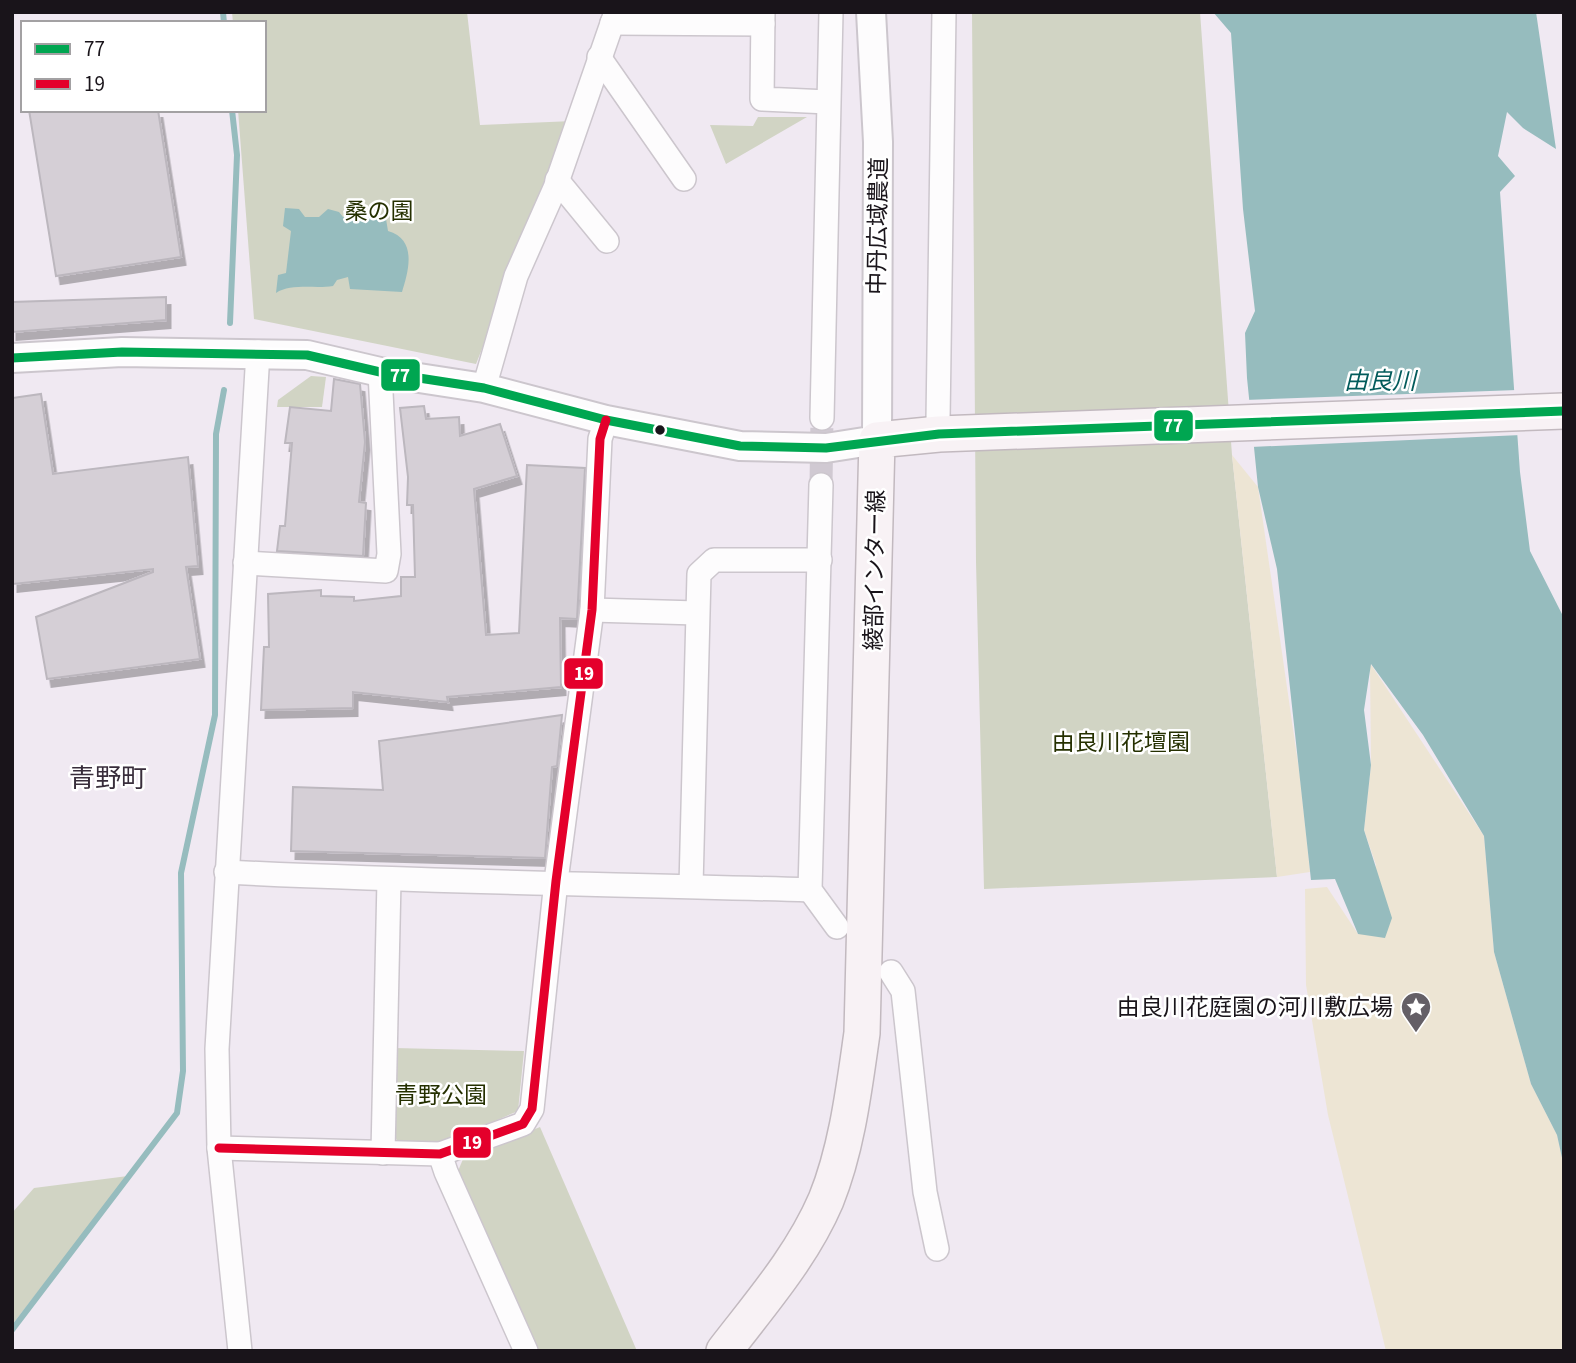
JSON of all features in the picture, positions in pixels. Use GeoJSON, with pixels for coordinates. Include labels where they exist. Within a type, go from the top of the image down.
{"type":"FeatureCollection","features":[{"type":"Feature","properties":{"kind":"main road"},"geometry":{"type":"LineString","coordinates":[[877,440],[948,427],[1564,411]]}},
{"type":"Feature","properties":{"kind":"main road","name":"綾部インター線"},"geometry":{"type":"LineString","coordinates":[[725,1350],[786,1270],[825,1200],[851,1115],[862,1020],[877,440]]}},
{"type":"Feature","properties":{"kind":"street"},"geometry":{"type":"LineString","coordinates":[[822,418],[831,12]]}},
{"type":"Feature","properties":{"kind":"street","name":"中丹広域農道"},"geometry":{"type":"LineString","coordinates":[[871,12],[878,142],[877,440]]}},
{"type":"Feature","properties":{"kind":"street"},"geometry":{"type":"LineString","coordinates":[[944,12],[948,427]]}},
{"type":"Feature","properties":{"kind":"street"},"geometry":{"type":"LineString","coordinates":[[484,388],[516,276],[557,180],[614,18],[763,18],[762,99],[828,102]]}},
{"type":"Feature","properties":{"kind":"street"},"geometry":{"type":"LineString","coordinates":[[599,57],[684,179]]}},
{"type":"Feature","properties":{"kind":"street"},"geometry":{"type":"LineString","coordinates":[[557,180],[607,241]]}},
{"type":"Feature","properties":{"kind":"street"},"geometry":{"type":"LineString","coordinates":[[12,358],[122,352],[258,352],[307,355],[380,372],[484,388],[606,420],[740,446],[826,448],[877,440]]}},
{"type":"Feature","properties":{"kind":"street"},"geometry":{"type":"LineString","coordinates":[[240,1351],[219,1148],[217,1049],[258,352]]}},
{"type":"Feature","properties":{"kind":"street"},"geometry":{"type":"LineString","coordinates":[[245,563],[386,571],[389,554],[380,372]]}},
{"type":"Feature","properties":{"kind":"street"},"geometry":{"type":"LineString","coordinates":[[219,1148],[440,1154],[523,1124],[532,1109],[556,881],[592,610],[600,439],[606,420]]}},
{"type":"Feature","properties":{"kind":"street"},"geometry":{"type":"LineString","coordinates":[[821,485],[810,890],[837,927]]}},
{"type":"Feature","properties":{"kind":"street"},"geometry":{"type":"LineString","coordinates":[[691,886],[699,574],[714,560],[820,560]]}},
{"type":"Feature","properties":{"kind":"street"},"geometry":{"type":"LineString","coordinates":[[592,610],[697,613]]}},
{"type":"Feature","properties":{"kind":"street"},"geometry":{"type":"LineString","coordinates":[[226,872],[388,880],[556,881],[810,890]]}},
{"type":"Feature","properties":{"kind":"street"},"geometry":{"type":"LineString","coordinates":[[383,1153],[388,880]]}},
{"type":"Feature","properties":{"kind":"street"},"geometry":{"type":"LineString","coordinates":[[891,972],[903,991],[925,1192],[937,1249]]}},
{"type":"Feature","properties":{"kind":"street"},"geometry":{"type":"LineString","coordinates":[[440,1154],[526,1351]]}},
{"type":"Feature","properties":{"kind":"green space","name":"桑の園"},"geometry":{"type":"Polygon","coordinates":[[[232,12],[467,12],[480,125],[573,121],[476,364],[254,319],[238,112],[266,112],[266,21],[233,21],[232,12]]]}},
{"type":"Feature","properties":{"kind":"green space","name":"由良川花壇園"},"geometry":{"type":"Polygon","coordinates":[[[972,12],[1200,12],[1232,455],[1277,877],[984,889],[976,562],[972,12]]]}},
{"type":"Feature","properties":{"kind":"green space"},"geometry":{"type":"Polygon","coordinates":[[[758,117],[807,117],[726,164],[710,125],[753,126],[758,117]]]}},
{"type":"Feature","properties":{"kind":"green space"},"geometry":{"type":"Polygon","coordinates":[[[311,376],[326,377],[322,407],[277,407],[278,400],[311,376]]]}},
{"type":"Feature","properties":{"kind":"green space","name":"青野公園"},"geometry":{"type":"Polygon","coordinates":[[[394,1048],[524,1051],[518,1111],[442,1144],[400,1144],[393,1135],[394,1048]]]}},
{"type":"Feature","properties":{"kind":"green space"},"geometry":{"type":"Polygon","coordinates":[[[540,1127],[637,1351],[533,1351],[456,1176],[463,1159],[540,1127]]]}},
{"type":"Feature","properties":{"kind":"green space"},"geometry":{"type":"Polygon","coordinates":[[[128,1176],[12,1325],[12,1213],[34,1188],[128,1176]]]}},
{"type":"Feature","properties":{"kind":"sand"},"geometry":{"type":"Polygon","coordinates":[[[1232,455],[1258,487],[1300,777],[1310,872],[1277,877],[1232,455]]]}},
{"type":"Feature","properties":{"kind":"sand","name":"由良川花庭園の河川敷広場"},"geometry":{"type":"Polygon","coordinates":[[[1370,663],[1484,836],[1494,952],[1531,1084],[1557,1135],[1564,1167],[1564,1351],[1386,1351],[1328,1115],[1306,985],[1305,889],[1327,887],[1358,934],[1376,865],[1364,830],[1371,765],[1370,663]]]}},
{"type":"Feature","properties":{"kind":"water","name":"由良川"},"geometry":{"type":"Polygon","coordinates":[[[1213,12],[1536,12],[1556,149],[1523,128],[1507,112],[1498,156],[1515,176],[1500,192],[1520,472],[1530,551],[1564,618],[1564,1167],[1557,1135],[1531,1084],[1494,952],[1484,836],[1423,735],[1371,664],[1364,710],[1371,765],[1364,830],[1392,918],[1385,938],[1358,934],[1335,879],[1311,880],[1277,569],[1258,487],[1247,378],[1245,333],[1255,311],[1243,209],[1231,33],[1213,12]]]}},
{"type":"Feature","properties":{"kind":"water"},"geometry":{"type":"Polygon","coordinates":[[[285,208],[299,209],[305,217],[319,217],[328,209],[339,212],[343,217],[350,217],[361,208],[386,219],[388,231],[397,235],[407,248],[407,274],[402,292],[350,289],[348,277],[337,280],[333,286],[296,287],[276,293],[278,275],[286,273],[291,231],[283,226],[285,208]]]}},
{"type":"Feature","properties":{"kind":"pier"},"geometry":{"type":"Polygon","coordinates":[[[1517,390],[1521,435],[1251,447],[1245,400],[1517,390]]]}},
{"type":"Feature","properties":{"kind":"building"},"geometry":{"type":"Polygon","coordinates":[[[29,112],[158,112],[181,257],[56,276],[29,112]]]}},
{"type":"Feature","properties":{"kind":"building"},"geometry":{"type":"Polygon","coordinates":[[[166,297],[166,320],[12,332],[12,302],[166,297]]]}},
{"type":"Feature","properties":{"kind":"building"},"geometry":{"type":"Polygon","coordinates":[[[334,379],[360,384],[365,442],[359,502],[366,503],[363,556],[277,551],[280,526],[285,526],[292,443],[285,443],[290,407],[331,411],[334,379]]]}},
{"type":"Feature","properties":{"kind":"building"},"geometry":{"type":"Polygon","coordinates":[[[41,394],[53,474],[188,457],[198,566],[186,567],[200,659],[47,679],[36,617],[153,572],[153,569],[13,584],[12,398],[41,394]]]}},
{"type":"Feature","properties":{"kind":"building"},"geometry":{"type":"Polygon","coordinates":[[[424,406],[426,419],[459,417],[460,436],[500,424],[517,476],[474,489],[486,635],[519,633],[527,465],[585,468],[577,619],[560,618],[561,687],[447,697],[448,702],[353,692],[353,708],[261,710],[264,647],[269,647],[268,594],[321,590],[321,596],[354,597],[354,601],[401,596],[401,577],[415,577],[413,505],[407,505],[408,477],[400,408],[424,406]]]}},
{"type":"Feature","properties":{"kind":"building"},"geometry":{"type":"Polygon","coordinates":[[[562,715],[557,766],[552,767],[545,858],[291,851],[293,787],[383,790],[379,741],[562,715]]]}},
{"type":"Feature","properties":{"kind":"waterway"},"geometry":{"type":"LineString","coordinates":[[223,12],[224,21]]}},
{"type":"Feature","properties":{"kind":"waterway"},"geometry":{"type":"LineString","coordinates":[[230,323],[237,155],[232,112]]}},
{"type":"Feature","properties":{"kind":"waterway"},"geometry":{"type":"LineString","coordinates":[[12,1330],[177,1113],[183,1071],[181,873],[215,715],[216,434],[224,390]]}},
{"type":"Feature","properties":{"kind":"tunnel"},"geometry":{"type":"LineString","coordinates":[[821,485],[822,418]]}},
{"type":"Feature","properties":{"kind":"transit line","name":"77"},"geometry":{"type":"LineString","coordinates":[[12,358],[122,352],[307,355],[380,372],[484,388],[606,420],[740,446],[826,448],[939,434],[1564,411]]}},
{"type":"Feature","properties":{"kind":"transit line","name":"19"},"geometry":{"type":"LineString","coordinates":[[219,1148],[440,1154],[523,1124],[532,1109],[556,881],[592,610],[600,439],[606,420]]}},
{"type":"Feature","properties":{"kind":"place","name":"由良川花庭園の河川敷広場"},"geometry":{"type":"Point","coordinates":[1416,1034]}},
{"type":"Feature","properties":{"kind":"district","name":"青野町"},"geometry":{"type":"Point","coordinates":[108,778]}}]}
